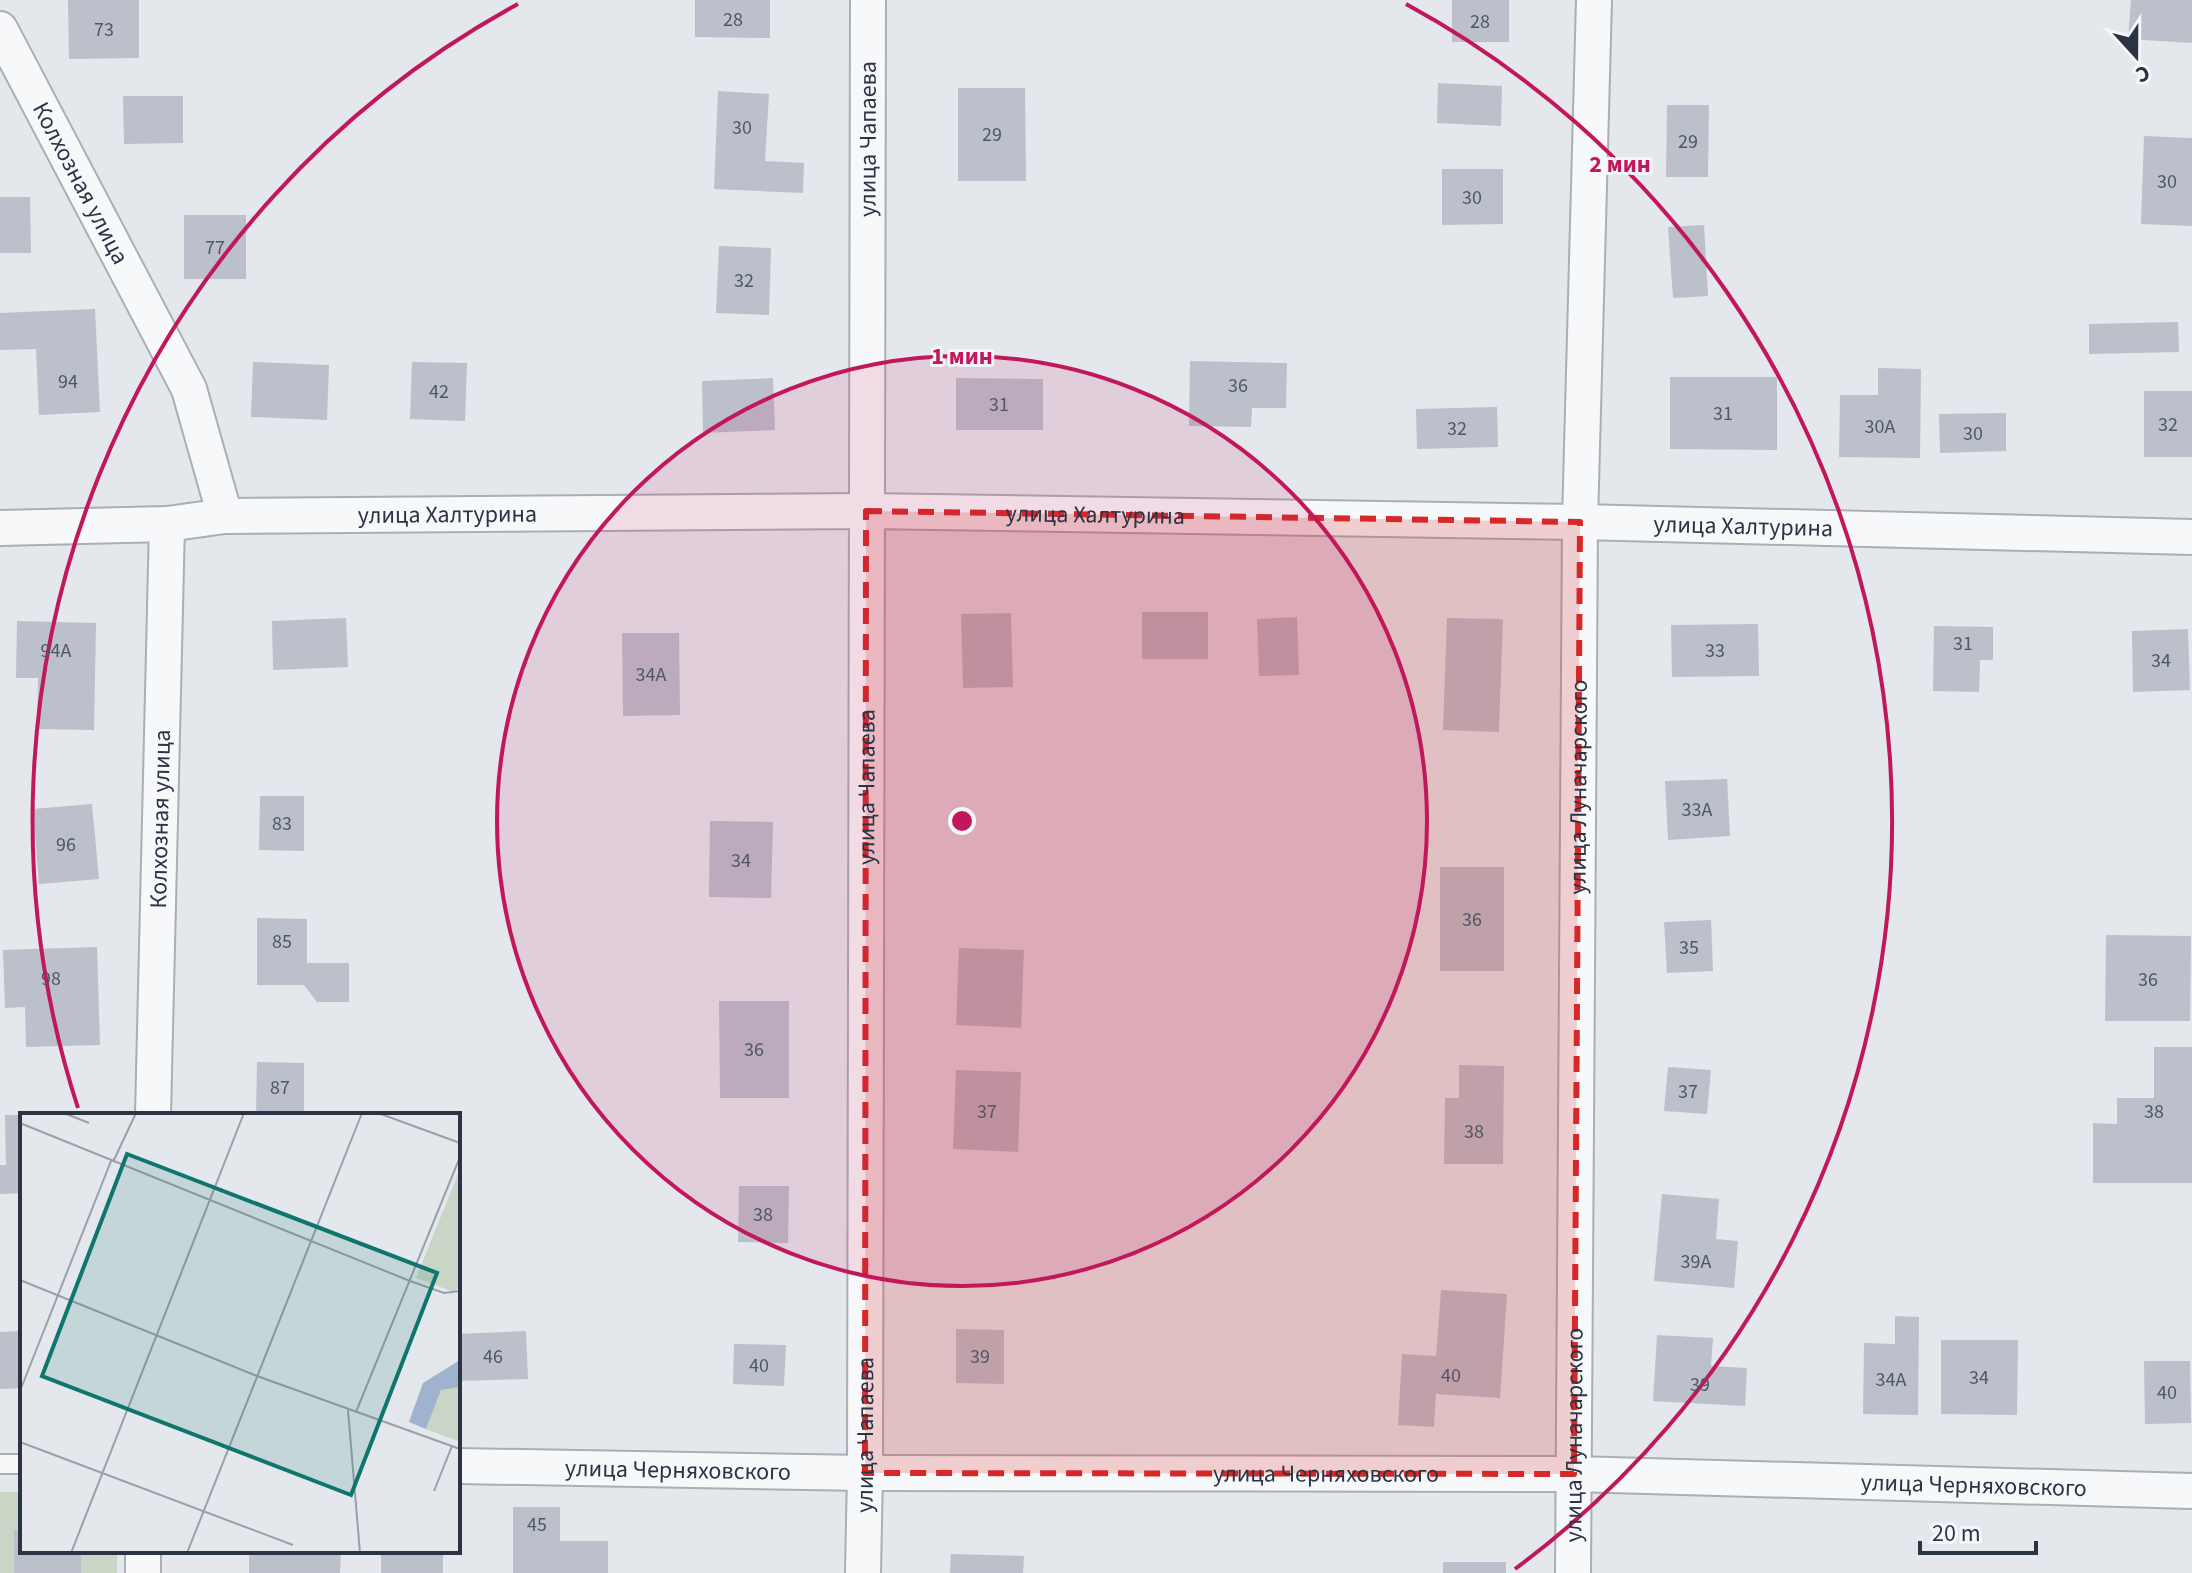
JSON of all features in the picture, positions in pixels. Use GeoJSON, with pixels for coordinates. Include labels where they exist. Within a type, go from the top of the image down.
{"type":"FeatureCollection","features":[{"type":"Feature","properties":{"kind":"street","name":"улица Чапаева"},"geometry":{"type":"LineString","coordinates":[[863,1573],[868,0]]}},
{"type":"Feature","properties":{"kind":"street","name":"улица Луначарского"},"geometry":{"type":"LineString","coordinates":[[1573,1573],[1580,522],[1594,0]]}},
{"type":"Feature","properties":{"kind":"street","name":"Колхозная улица"},"geometry":{"type":"LineString","coordinates":[[0,29],[189,389],[225,516]]}},
{"type":"Feature","properties":{"kind":"street","name":"улица Халтурина"},"geometry":{"type":"LineString","coordinates":[[0,528],[167,524],[225,516],[866,511],[1580,522],[2192,537]]}},
{"type":"Feature","properties":{"kind":"street","name":"Колхозная улица"},"geometry":{"type":"LineString","coordinates":[[153,1113],[167,524]]}},
{"type":"Feature","properties":{"kind":"street","name":"улица Черняховского"},"geometry":{"type":"LineString","coordinates":[[460,1466],[865,1473],[1574,1474],[2192,1491]]}},
{"type":"Feature","properties":{"kind":"highlighted area"},"geometry":{"type":"Polygon","coordinates":[[[866,511],[1580,522],[1574,1474],[865,1473],[866,511]]]}},
{"type":"Feature","properties":{"kind":"green space"},"geometry":{"type":"Polygon","coordinates":[[[0,1492],[20,1492],[20,1553],[117,1553],[117,1573],[0,1573],[0,1492]]]}},
{"type":"Feature","properties":{"kind":"building"},"geometry":{"type":"Polygon","coordinates":[[[68,0],[139,0],[139,58],[69,59],[68,0]]]}},
{"type":"Feature","properties":{"kind":"building"},"geometry":{"type":"Polygon","coordinates":[[[695,0],[770,0],[770,38],[695,37],[695,0]]]}},
{"type":"Feature","properties":{"kind":"building"},"geometry":{"type":"Polygon","coordinates":[[[1452,0],[1509,0],[1509,42],[1452,42],[1452,0]]]}},
{"type":"Feature","properties":{"kind":"building"},"geometry":{"type":"Polygon","coordinates":[[[2131,0],[2192,0],[2192,43],[2128,39],[2131,0]]]}},
{"type":"Feature","properties":{"kind":"building"},"geometry":{"type":"Polygon","coordinates":[[[1438,83],[1502,86],[1501,126],[1437,123],[1438,83]]]}},
{"type":"Feature","properties":{"kind":"building"},"geometry":{"type":"Polygon","coordinates":[[[958,88],[1025,88],[1026,181],[958,181],[958,88]]]}},
{"type":"Feature","properties":{"kind":"building"},"geometry":{"type":"Polygon","coordinates":[[[718,91],[769,94],[765,161],[804,163],[803,193],[714,189],[718,91]]]}},
{"type":"Feature","properties":{"kind":"building"},"geometry":{"type":"Polygon","coordinates":[[[123,96],[183,96],[183,143],[124,144],[123,96]]]}},
{"type":"Feature","properties":{"kind":"building"},"geometry":{"type":"Polygon","coordinates":[[[1667,105],[1709,105],[1708,177],[1666,177],[1667,105]]]}},
{"type":"Feature","properties":{"kind":"building"},"geometry":{"type":"Polygon","coordinates":[[[2144,136],[2192,138],[2192,226],[2141,224],[2144,136]]]}},
{"type":"Feature","properties":{"kind":"building"},"geometry":{"type":"Polygon","coordinates":[[[1442,169],[1503,169],[1503,224],[1442,225],[1442,169]]]}},
{"type":"Feature","properties":{"kind":"building"},"geometry":{"type":"Polygon","coordinates":[[[0,197],[30,197],[31,253],[0,253],[0,197]]]}},
{"type":"Feature","properties":{"kind":"building"},"geometry":{"type":"Polygon","coordinates":[[[184,215],[246,215],[246,279],[184,279],[184,215]]]}},
{"type":"Feature","properties":{"kind":"building"},"geometry":{"type":"Polygon","coordinates":[[[1704,225],[1708,296],[1673,298],[1668,227],[1704,225]]]}},
{"type":"Feature","properties":{"kind":"building"},"geometry":{"type":"Polygon","coordinates":[[[719,246],[771,248],[769,315],[716,313],[719,246]]]}},
{"type":"Feature","properties":{"kind":"building"},"geometry":{"type":"Polygon","coordinates":[[[95,309],[100,412],[39,415],[36,349],[0,350],[0,313],[95,309]]]}},
{"type":"Feature","properties":{"kind":"building"},"geometry":{"type":"Polygon","coordinates":[[[2178,322],[2179,352],[2089,354],[2089,324],[2178,322]]]}},
{"type":"Feature","properties":{"kind":"building"},"geometry":{"type":"Polygon","coordinates":[[[1190,361],[1287,363],[1286,408],[1252,408],[1251,427],[1189,426],[1190,361]]]}},
{"type":"Feature","properties":{"kind":"building"},"geometry":{"type":"Polygon","coordinates":[[[253,362],[329,365],[327,420],[251,417],[253,362]]]}},
{"type":"Feature","properties":{"kind":"building"},"geometry":{"type":"Polygon","coordinates":[[[412,362],[467,363],[465,421],[410,419],[412,362]]]}},
{"type":"Feature","properties":{"kind":"building"},"geometry":{"type":"Polygon","coordinates":[[[1878,368],[1921,369],[1920,458],[1839,457],[1840,395],[1878,395],[1878,368]]]}},
{"type":"Feature","properties":{"kind":"building"},"geometry":{"type":"Polygon","coordinates":[[[1670,377],[1777,377],[1777,450],[1670,449],[1670,377]]]}},
{"type":"Feature","properties":{"kind":"building"},"geometry":{"type":"Polygon","coordinates":[[[773,378],[775,430],[703,433],[702,381],[773,378]]]}},
{"type":"Feature","properties":{"kind":"building"},"geometry":{"type":"Polygon","coordinates":[[[956,378],[1043,379],[1043,430],[956,430],[956,378]]]}},
{"type":"Feature","properties":{"kind":"building"},"geometry":{"type":"Polygon","coordinates":[[[2144,391],[2192,391],[2192,457],[2144,457],[2144,391]]]}},
{"type":"Feature","properties":{"kind":"building"},"geometry":{"type":"Polygon","coordinates":[[[1497,407],[1498,447],[1417,449],[1416,409],[1497,407]]]}},
{"type":"Feature","properties":{"kind":"building"},"geometry":{"type":"Polygon","coordinates":[[[2006,413],[2006,451],[1940,453],[1939,414],[2006,413]]]}},
{"type":"Feature","properties":{"kind":"building"},"geometry":{"type":"Polygon","coordinates":[[[1142,612],[1208,612],[1208,659],[1142,659],[1142,612]]]}},
{"type":"Feature","properties":{"kind":"building"},"geometry":{"type":"Polygon","coordinates":[[[1011,613],[1013,687],[963,688],[961,614],[1011,613]]]}},
{"type":"Feature","properties":{"kind":"building"},"geometry":{"type":"Polygon","coordinates":[[[1297,617],[1299,675],[1259,676],[1257,619],[1297,617]]]}},
{"type":"Feature","properties":{"kind":"building"},"geometry":{"type":"Polygon","coordinates":[[[346,618],[348,667],[273,670],[272,621],[346,618]]]}},
{"type":"Feature","properties":{"kind":"building"},"geometry":{"type":"Polygon","coordinates":[[[1447,618],[1503,619],[1499,732],[1443,730],[1447,618]]]}},
{"type":"Feature","properties":{"kind":"building"},"geometry":{"type":"Polygon","coordinates":[[[17,621],[96,623],[94,730],[37,729],[38,678],[16,678],[17,621]]]}},
{"type":"Feature","properties":{"kind":"building"},"geometry":{"type":"Polygon","coordinates":[[[1758,624],[1759,676],[1672,677],[1671,625],[1758,624]]]}},
{"type":"Feature","properties":{"kind":"building"},"geometry":{"type":"Polygon","coordinates":[[[1934,626],[1993,627],[1993,660],[1980,660],[1979,692],[1933,691],[1934,626]]]}},
{"type":"Feature","properties":{"kind":"building"},"geometry":{"type":"Polygon","coordinates":[[[2188,629],[2190,690],[2133,692],[2132,631],[2188,629]]]}},
{"type":"Feature","properties":{"kind":"building"},"geometry":{"type":"Polygon","coordinates":[[[622,633],[679,633],[680,715],[623,716],[622,633]]]}},
{"type":"Feature","properties":{"kind":"building"},"geometry":{"type":"Polygon","coordinates":[[[1727,779],[1730,836],[1668,840],[1665,781],[1727,779]]]}},
{"type":"Feature","properties":{"kind":"building"},"geometry":{"type":"Polygon","coordinates":[[[260,796],[304,796],[304,851],[259,850],[260,796]]]}},
{"type":"Feature","properties":{"kind":"building"},"geometry":{"type":"Polygon","coordinates":[[[92,804],[99,879],[39,884],[33,809],[92,804]]]}},
{"type":"Feature","properties":{"kind":"building"},"geometry":{"type":"Polygon","coordinates":[[[710,821],[773,822],[771,898],[709,897],[710,821]]]}},
{"type":"Feature","properties":{"kind":"building"},"geometry":{"type":"Polygon","coordinates":[[[1440,867],[1504,867],[1504,971],[1440,971],[1440,867]]]}},
{"type":"Feature","properties":{"kind":"building"},"geometry":{"type":"Polygon","coordinates":[[[257,918],[307,919],[307,963],[349,963],[349,1002],[317,1002],[304,985],[257,985],[257,918]]]}},
{"type":"Feature","properties":{"kind":"building"},"geometry":{"type":"Polygon","coordinates":[[[1711,920],[1713,971],[1667,973],[1664,922],[1711,920]]]}},
{"type":"Feature","properties":{"kind":"building"},"geometry":{"type":"Polygon","coordinates":[[[2106,935],[2191,936],[2190,1021],[2105,1021],[2106,935]]]}},
{"type":"Feature","properties":{"kind":"building"},"geometry":{"type":"Polygon","coordinates":[[[97,947],[100,1045],[26,1047],[25,1007],[5,1008],[3,950],[97,947]]]}},
{"type":"Feature","properties":{"kind":"building"},"geometry":{"type":"Polygon","coordinates":[[[959,948],[1024,950],[1021,1028],[956,1025],[959,948]]]}},
{"type":"Feature","properties":{"kind":"building"},"geometry":{"type":"Polygon","coordinates":[[[719,1001],[789,1001],[789,1098],[720,1098],[719,1001]]]}},
{"type":"Feature","properties":{"kind":"building"},"geometry":{"type":"Polygon","coordinates":[[[2154,1047],[2192,1047],[2192,1183],[2093,1183],[2093,1123],[2117,1124],[2117,1098],[2154,1098],[2154,1047]]]}},
{"type":"Feature","properties":{"kind":"building"},"geometry":{"type":"Polygon","coordinates":[[[257,1062],[304,1063],[304,1111],[338,1111],[338,1113],[256,1113],[257,1062]]]}},
{"type":"Feature","properties":{"kind":"building"},"geometry":{"type":"Polygon","coordinates":[[[1459,1065],[1504,1066],[1503,1164],[1444,1164],[1445,1098],[1459,1098],[1459,1065]]]}},
{"type":"Feature","properties":{"kind":"building"},"geometry":{"type":"Polygon","coordinates":[[[1668,1067],[1711,1070],[1707,1114],[1664,1111],[1668,1067]]]}},
{"type":"Feature","properties":{"kind":"building"},"geometry":{"type":"Polygon","coordinates":[[[956,1070],[1021,1072],[1018,1152],[953,1149],[956,1070]]]}},
{"type":"Feature","properties":{"kind":"building"},"geometry":{"type":"Polygon","coordinates":[[[5,1115],[20,1115],[20,1193],[0,1194],[0,1165],[6,1165],[5,1115]]]}},
{"type":"Feature","properties":{"kind":"building"},"geometry":{"type":"Polygon","coordinates":[[[739,1186],[789,1186],[788,1243],[738,1242],[739,1186]]]}},
{"type":"Feature","properties":{"kind":"building"},"geometry":{"type":"Polygon","coordinates":[[[1662,1194],[1719,1199],[1716,1239],[1738,1241],[1734,1288],[1654,1281],[1662,1194]]]}},
{"type":"Feature","properties":{"kind":"building"},"geometry":{"type":"Polygon","coordinates":[[[1441,1290],[1507,1294],[1500,1398],[1436,1394],[1434,1427],[1398,1425],[1402,1354],[1436,1356],[1441,1290]]]}},
{"type":"Feature","properties":{"kind":"building"},"geometry":{"type":"Polygon","coordinates":[[[1895,1316],[1919,1317],[1918,1415],[1863,1414],[1864,1343],[1895,1344],[1895,1316]]]}},
{"type":"Feature","properties":{"kind":"building"},"geometry":{"type":"Polygon","coordinates":[[[956,1329],[1004,1330],[1004,1384],[956,1383],[956,1329]]]}},
{"type":"Feature","properties":{"kind":"building"},"geometry":{"type":"Polygon","coordinates":[[[20,1331],[20,1388],[0,1389],[0,1332],[20,1331]]]}},
{"type":"Feature","properties":{"kind":"building"},"geometry":{"type":"Polygon","coordinates":[[[526,1331],[528,1379],[460,1381],[460,1334],[526,1331]]]}},
{"type":"Feature","properties":{"kind":"building"},"geometry":{"type":"Polygon","coordinates":[[[1657,1335],[1713,1338],[1711,1366],[1747,1368],[1745,1406],[1653,1401],[1657,1335]]]}},
{"type":"Feature","properties":{"kind":"building"},"geometry":{"type":"Polygon","coordinates":[[[1941,1340],[2018,1340],[2017,1415],[1941,1414],[1941,1340]]]}},
{"type":"Feature","properties":{"kind":"building"},"geometry":{"type":"Polygon","coordinates":[[[734,1344],[786,1345],[784,1386],[733,1384],[734,1344]]]}},
{"type":"Feature","properties":{"kind":"building"},"geometry":{"type":"Polygon","coordinates":[[[2144,1361],[2190,1361],[2191,1423],[2145,1424],[2144,1361]]]}},
{"type":"Feature","properties":{"kind":"building"},"geometry":{"type":"Polygon","coordinates":[[[513,1507],[560,1507],[560,1541],[608,1541],[608,1573],[513,1573],[513,1507]]]}},
{"type":"Feature","properties":{"kind":"building"},"geometry":{"type":"Polygon","coordinates":[[[14,1530],[20,1530],[20,1553],[81,1553],[81,1573],[14,1573],[14,1530]]]}},
{"type":"Feature","properties":{"kind":"building"},"geometry":{"type":"Polygon","coordinates":[[[249,1553],[341,1553],[340,1573],[249,1573],[249,1553]]]}},
{"type":"Feature","properties":{"kind":"building"},"geometry":{"type":"Polygon","coordinates":[[[381,1553],[443,1553],[443,1573],[381,1573],[381,1553]]]}},
{"type":"Feature","properties":{"kind":"building"},"geometry":{"type":"Polygon","coordinates":[[[951,1554],[1024,1556],[1023,1573],[950,1573],[951,1554]]]}},
{"type":"Feature","properties":{"kind":"building"},"geometry":{"type":"Polygon","coordinates":[[[1443,1562],[1506,1562],[1506,1573],[1443,1573],[1443,1562]]]}}]}
